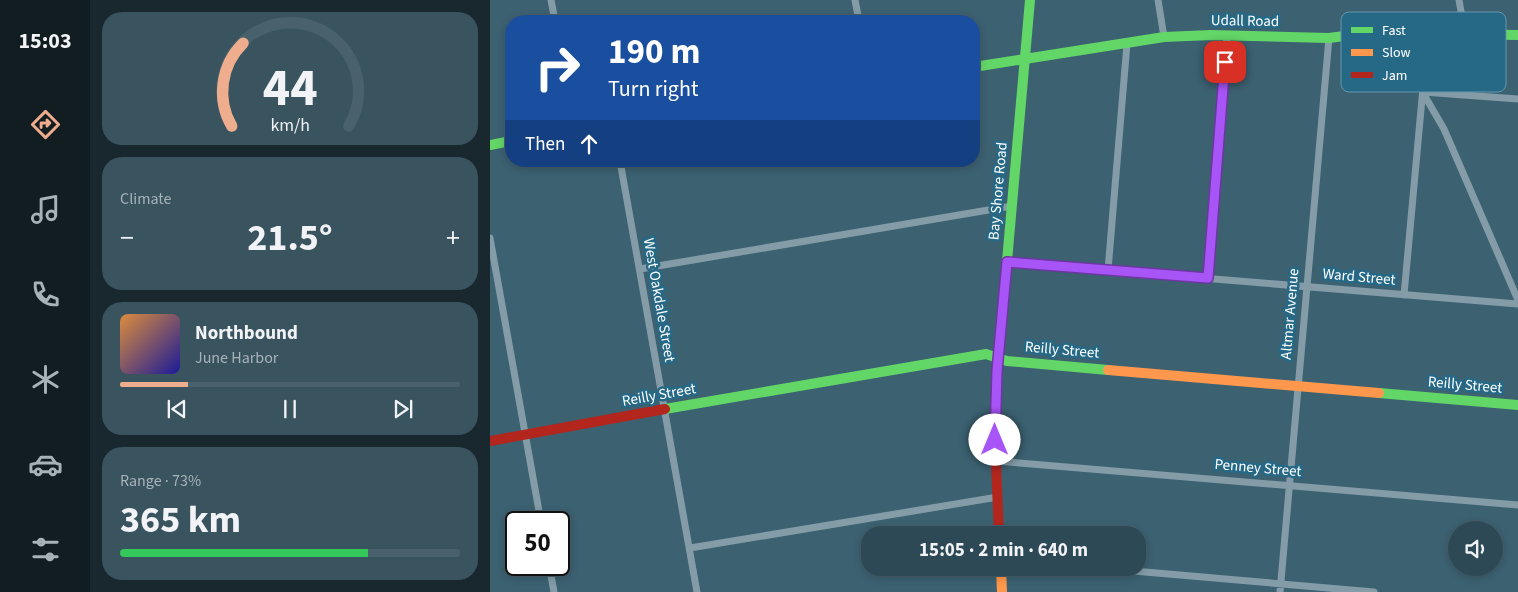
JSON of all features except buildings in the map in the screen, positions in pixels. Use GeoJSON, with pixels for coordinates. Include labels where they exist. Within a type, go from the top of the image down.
{"type":"FeatureCollection","features":[{"type":"Feature","properties":{"kind":"street"},"geometry":{"type":"LineString","coordinates":[[551,0],[554,15]]}},
{"type":"Feature","properties":{"kind":"street"},"geometry":{"type":"LineString","coordinates":[[855,0],[858,15]]}},
{"type":"Feature","properties":{"kind":"street","name":"Bay Shore Road"},"geometry":{"type":"LineString","coordinates":[[999,526],[995,406],[1030,0]]}},
{"type":"Feature","properties":{"kind":"street"},"geometry":{"type":"LineString","coordinates":[[1158,0],[1164,38]]}},
{"type":"Feature","properties":{"kind":"street"},"geometry":{"type":"LineString","coordinates":[[1208,278],[1227,36]]}},
{"type":"Feature","properties":{"kind":"street","name":"Udall Road"},"geometry":{"type":"LineString","coordinates":[[980,66],[1164,38],[1341,36]]}},
{"type":"Feature","properties":{"kind":"street","name":"Altmar Avenue"},"geometry":{"type":"LineString","coordinates":[[1280,592],[1329,38]]}},
{"type":"Feature","properties":{"kind":"street"},"geometry":{"type":"LineString","coordinates":[[1108,270],[1127,44]]}},
{"type":"Feature","properties":{"kind":"street"},"geometry":{"type":"LineString","coordinates":[[1423,92],[1518,99]]}},
{"type":"Feature","properties":{"kind":"street"},"geometry":{"type":"LineString","coordinates":[[1404,295],[1423,92]]}},
{"type":"Feature","properties":{"kind":"street"},"geometry":{"type":"LineString","coordinates":[[1423,92],[1444,129],[1518,300]]}},
{"type":"Feature","properties":{"kind":"street"},"geometry":{"type":"LineString","coordinates":[[490,145],[505,142]]}},
{"type":"Feature","properties":{"kind":"street","name":"West Oakdale Street"},"geometry":{"type":"LineString","coordinates":[[621,167],[697,592]]}},
{"type":"Feature","properties":{"kind":"street"},"geometry":{"type":"LineString","coordinates":[[640,269],[1012,206]]}},
{"type":"Feature","properties":{"kind":"street"},"geometry":{"type":"LineString","coordinates":[[490,238],[539,511]]}},
{"type":"Feature","properties":{"kind":"street","name":"Ward Street"},"geometry":{"type":"LineString","coordinates":[[1007,262],[1518,304]]}},
{"type":"Feature","properties":{"kind":"street","name":"Reilly Street"},"geometry":{"type":"LineString","coordinates":[[490,440],[984,354],[1007,361],[1518,405]]}},
{"type":"Feature","properties":{"kind":"street","name":"Penney Street"},"geometry":{"type":"LineString","coordinates":[[996,461],[1289,484],[1518,505]]}},
{"type":"Feature","properties":{"kind":"street"},"geometry":{"type":"LineString","coordinates":[[690,548],[998,497]]}},
{"type":"Feature","properties":{"kind":"street"},"geometry":{"type":"LineString","coordinates":[[1146,572],[1374,592]]}},
{"type":"Feature","properties":{"kind":"street"},"geometry":{"type":"LineString","coordinates":[[551,576],[554,592]]}},
{"type":"Feature","properties":{"kind":"street"},"geometry":{"type":"LineString","coordinates":[[1001,576],[1002,592]]}},
{"type":"Feature","properties":{"kind":"traffic: fast"},"geometry":{"type":"LineString","coordinates":[[996,386],[1030,0]]}},
{"type":"Feature","properties":{"kind":"traffic: fast"},"geometry":{"type":"LineString","coordinates":[[980,66],[1164,37],[1211,35],[1329,38],[1341,36]]}},
{"type":"Feature","properties":{"kind":"traffic: fast"},"geometry":{"type":"LineString","coordinates":[[1506,35],[1518,35]]}},
{"type":"Feature","properties":{"kind":"traffic: fast"},"geometry":{"type":"LineString","coordinates":[[490,145],[505,142]]}},
{"type":"Feature","properties":{"kind":"traffic: fast"},"geometry":{"type":"LineString","coordinates":[[665,409],[986,354],[1007,361],[1108,370]]}},
{"type":"Feature","properties":{"kind":"traffic: fast"},"geometry":{"type":"LineString","coordinates":[[1379,393],[1518,405]]}},
{"type":"Feature","properties":{"kind":"traffic: slow"},"geometry":{"type":"LineString","coordinates":[[1108,370],[1379,393]]}},
{"type":"Feature","properties":{"kind":"traffic: slow"},"geometry":{"type":"LineString","coordinates":[[1001,576],[1002,592]]}},
{"type":"Feature","properties":{"kind":"traffic: jam"},"geometry":{"type":"LineString","coordinates":[[996,386],[995,440],[999,526]]}},
{"type":"Feature","properties":{"kind":"traffic: jam"},"geometry":{"type":"LineString","coordinates":[[490,441],[665,409]]}},
{"type":"Feature","properties":{"kind":"route"},"geometry":{"type":"LineString","coordinates":[[995,440],[997,371],[1007,262],[1208,278],[1225,62]]}}]}
